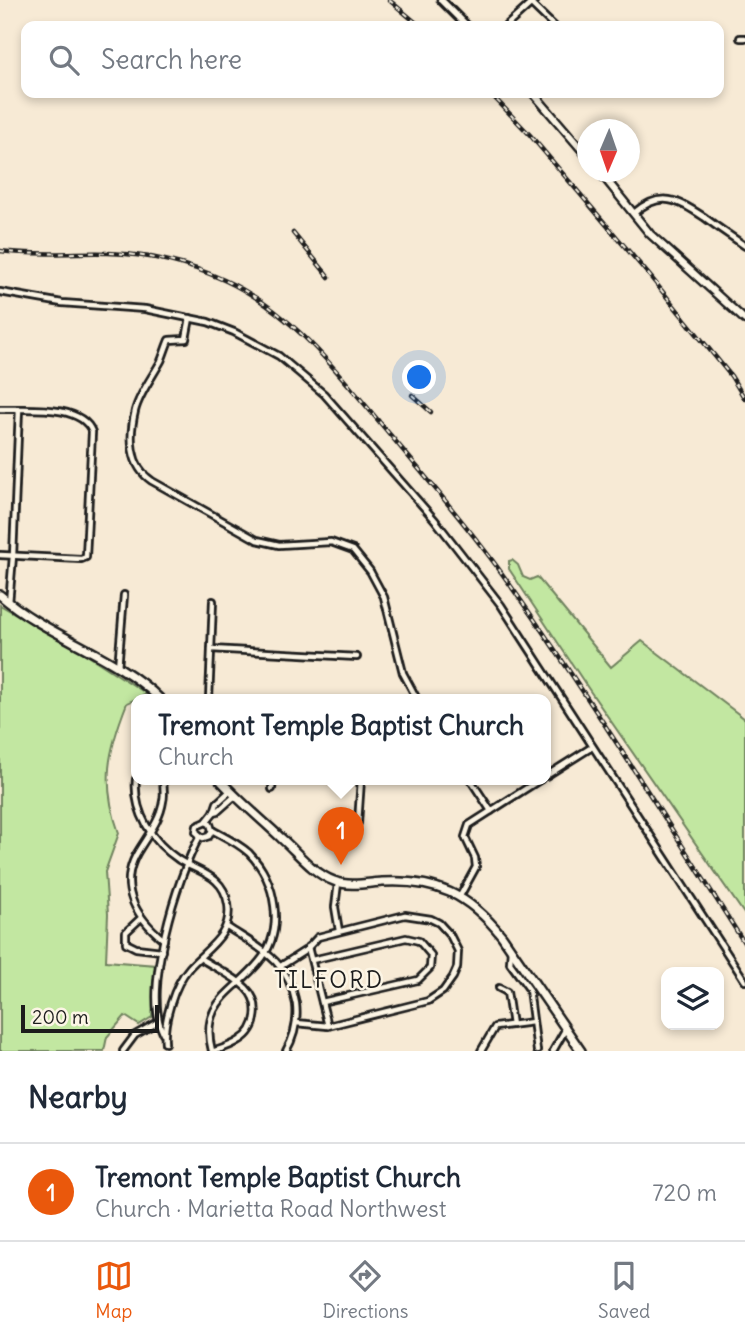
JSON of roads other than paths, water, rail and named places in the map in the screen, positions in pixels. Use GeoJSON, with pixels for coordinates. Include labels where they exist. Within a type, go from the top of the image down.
{"type":"FeatureCollection","features":[{"type":"Feature","properties":{"kind":"main road"},"geometry":{"type":"LineString","coordinates":[[0,595],[68,640],[118,668],[155,694]]}},
{"type":"Feature","properties":{"kind":"main road"},"geometry":{"type":"LineString","coordinates":[[225,785],[312,866],[338,883],[415,882],[444,889],[460,897],[489,920],[581,1051]]}},
{"type":"Feature","properties":{"kind":"street"},"geometry":{"type":"LineString","coordinates":[[442,0],[462,21]]}},
{"type":"Feature","properties":{"kind":"street"},"geometry":{"type":"LineString","coordinates":[[511,21],[531,1],[549,21]]}},
{"type":"Feature","properties":{"kind":"street"},"geometry":{"type":"LineString","coordinates":[[537,98],[577,145]]}},
{"type":"Feature","properties":{"kind":"street"},"geometry":{"type":"LineString","coordinates":[[608,182],[658,241],[745,320]]}},
{"type":"Feature","properties":{"kind":"street"},"geometry":{"type":"LineString","coordinates":[[634,213],[652,201],[678,201],[745,246]]}},
{"type":"Feature","properties":{"kind":"street"},"geometry":{"type":"LineString","coordinates":[[0,292],[54,302],[145,309],[190,318],[256,342],[279,356],[324,394],[435,520],[501,604],[745,981]]}},
{"type":"Feature","properties":{"kind":"street"},"geometry":{"type":"LineString","coordinates":[[190,318],[186,339],[169,340],[163,357],[136,407],[133,447],[136,465],[142,475],[257,540],[279,545],[331,542],[353,550],[370,571],[384,597],[403,673],[415,694]]}},
{"type":"Feature","properties":{"kind":"street"},"geometry":{"type":"LineString","coordinates":[[0,409],[55,410],[70,414],[89,425],[92,432],[87,555],[81,559],[0,555]]}},
{"type":"Feature","properties":{"kind":"street"},"geometry":{"type":"LineString","coordinates":[[9,603],[19,410]]}},
{"type":"Feature","properties":{"kind":"street"},"geometry":{"type":"LineString","coordinates":[[118,668],[124,595]]}},
{"type":"Feature","properties":{"kind":"street"},"geometry":{"type":"LineString","coordinates":[[209,694],[213,601]]}},
{"type":"Feature","properties":{"kind":"street"},"geometry":{"type":"LineString","coordinates":[[211,649],[357,657]]}},
{"type":"Feature","properties":{"kind":"street"},"geometry":{"type":"LineString","coordinates":[[551,773],[593,747]]}},
{"type":"Feature","properties":{"kind":"street"},"geometry":{"type":"LineString","coordinates":[[136,785],[137,803],[150,833],[164,849],[207,873],[221,885],[228,905],[227,927],[182,978],[175,992],[164,1034]]}},
{"type":"Feature","properties":{"kind":"street"},"geometry":{"type":"LineString","coordinates":[[163,785],[164,800],[157,821],[136,856],[129,883],[130,896],[141,918],[164,940]]}},
{"type":"Feature","properties":{"kind":"street"},"geometry":{"type":"LineString","coordinates":[[272,785],[272,789]]}},
{"type":"Feature","properties":{"kind":"street"},"geometry":{"type":"LineString","coordinates":[[358,823],[360,785]]}},
{"type":"Feature","properties":{"kind":"street"},"geometry":{"type":"LineString","coordinates":[[474,785],[491,811]]}},
{"type":"Feature","properties":{"kind":"street"},"geometry":{"type":"LineString","coordinates":[[460,897],[476,867],[475,858],[465,838],[466,829],[532,785]]}},
{"type":"Feature","properties":{"kind":"street"},"geometry":{"type":"LineString","coordinates":[[212,830],[209,836],[200,836],[196,832],[197,825],[206,822],[217,803],[233,793]]}},
{"type":"Feature","properties":{"kind":"street"},"geometry":{"type":"LineString","coordinates":[[200,958],[238,981],[254,998],[255,1019],[245,1037],[213,1051],[209,1039],[210,1019],[220,998],[238,981],[255,967],[266,952],[274,928],[274,902],[264,871],[247,852],[212,830],[206,822]]}},
{"type":"Feature","properties":{"kind":"street"},"geometry":{"type":"LineString","coordinates":[[165,1043],[158,1022],[162,951],[187,864],[200,836]]}},
{"type":"Feature","properties":{"kind":"street"},"geometry":{"type":"LineString","coordinates":[[338,883],[335,907],[339,931]]}},
{"type":"Feature","properties":{"kind":"street"},"geometry":{"type":"LineString","coordinates":[[281,966],[318,937],[405,915],[431,919],[450,935],[458,951],[457,968],[449,984],[428,1002],[328,1026],[296,1023]]}},
{"type":"Feature","properties":{"kind":"street"},"geometry":{"type":"LineString","coordinates":[[141,918],[126,932],[126,943],[136,948],[162,951]]}},
{"type":"Feature","properties":{"kind":"street"},"geometry":{"type":"LineString","coordinates":[[227,927],[266,952],[281,966],[290,981],[296,1023],[286,1051]]}},
{"type":"Feature","properties":{"kind":"street"},"geometry":{"type":"LineString","coordinates":[[312,960],[406,938],[419,941],[431,955],[430,968],[418,980],[322,1002]]}},
{"type":"Feature","properties":{"kind":"street"},"geometry":{"type":"LineString","coordinates":[[308,947],[328,1026]]}},
{"type":"Feature","properties":{"kind":"street"},"geometry":{"type":"LineString","coordinates":[[511,948],[510,963],[529,989],[537,1051]]}},
{"type":"Feature","properties":{"kind":"street"},"geometry":{"type":"LineString","coordinates":[[499,988],[507,992],[512,1025]]}},
{"type":"Feature","properties":{"kind":"street"},"geometry":{"type":"LineString","coordinates":[[124,1051],[135,1035],[158,1022]]}},
{"type":"Feature","properties":{"kind":"street"},"geometry":{"type":"LineString","coordinates":[[489,1051],[482,1049],[495,1027],[533,1022]]}},
{"type":"Feature","properties":{"kind":"street"},"geometry":{"type":"LineString","coordinates":[[553,1051],[566,1029]]}},
{"type":"Feature","properties":{"kind":"railway"},"geometry":{"type":"LineString","coordinates":[[389,0],[414,21]]}},
{"type":"Feature","properties":{"kind":"railway"},"geometry":{"type":"LineString","coordinates":[[495,98],[530,135],[649,275],[731,376],[745,399]]}},
{"type":"Feature","properties":{"kind":"railway"},"geometry":{"type":"LineString","coordinates":[[293,233],[329,277]]}},
{"type":"Feature","properties":{"kind":"railway"},"geometry":{"type":"LineString","coordinates":[[0,251],[123,254],[182,264],[224,280],[250,294],[296,329],[355,392],[498,568],[593,707],[745,944]]}},
{"type":"Feature","properties":{"kind":"railway"},"geometry":{"type":"LineString","coordinates":[[412,395],[431,412]]}},
{"type":"Feature","properties":{"kind":"place","name":"Tremont Temple Baptist Church"},"geometry":{"type":"Point","coordinates":[341,865]}},
{"type":"Feature","properties":{"kind":"district","name":"TILFORD"},"geometry":{"type":"Point","coordinates":[329,979]}}]}
